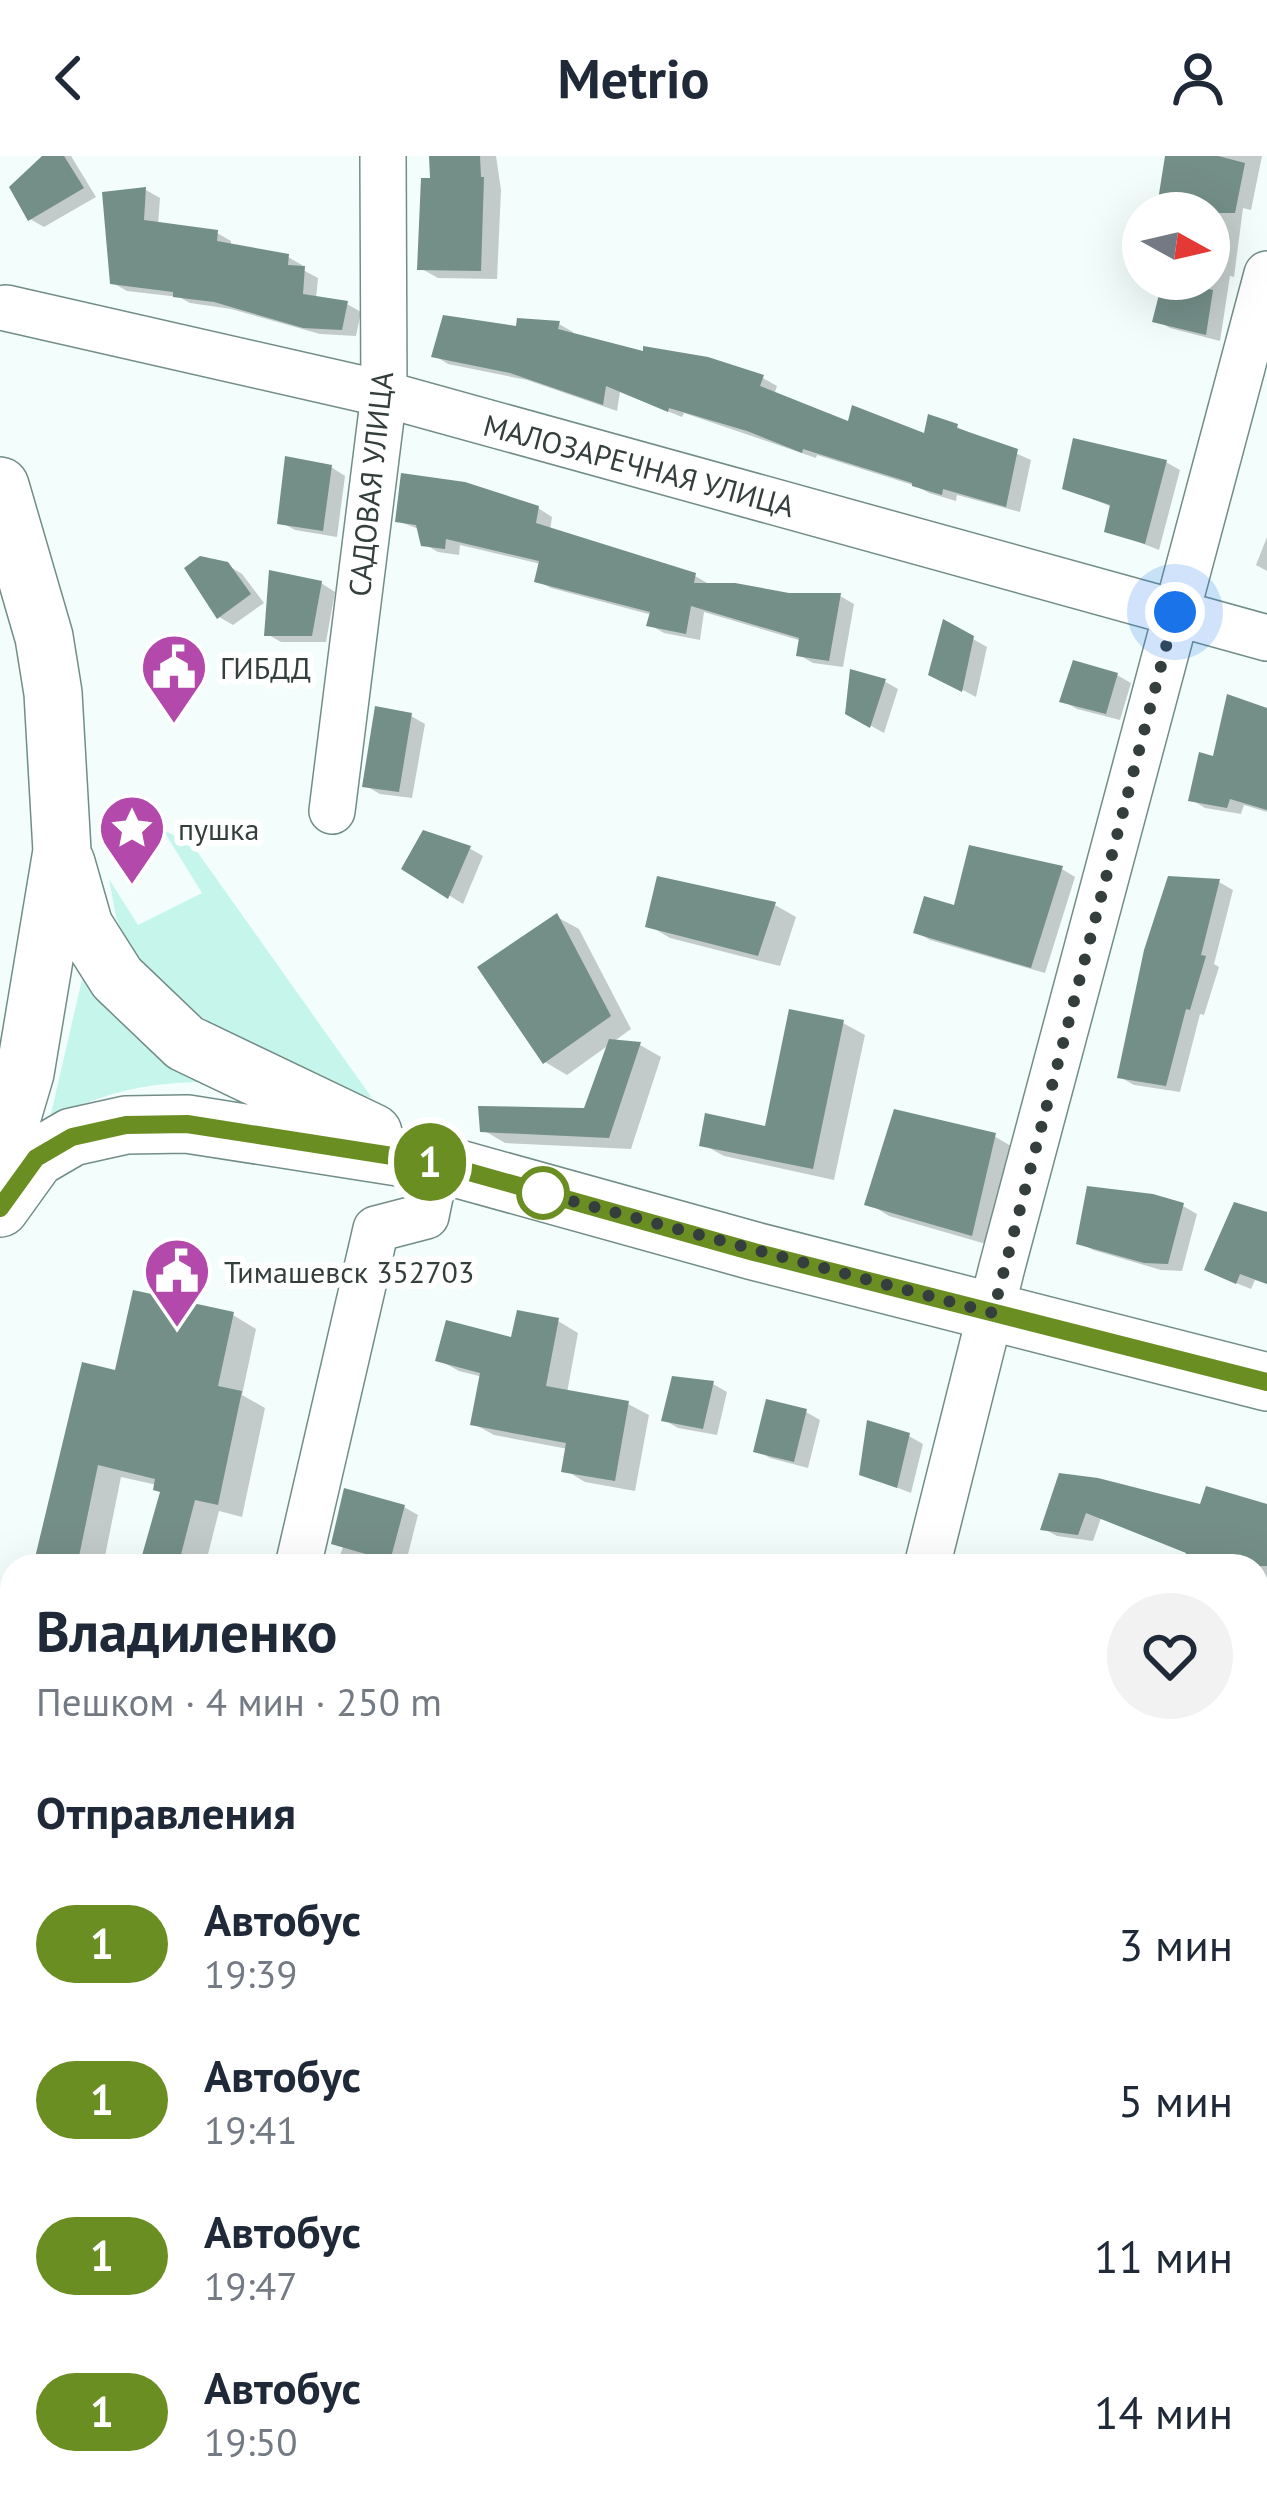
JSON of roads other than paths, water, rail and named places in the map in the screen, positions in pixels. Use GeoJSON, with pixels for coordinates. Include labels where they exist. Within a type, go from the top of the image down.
{"type":"FeatureCollection","features":[{"type":"Feature","properties":{"kind":"main road"},"geometry":{"type":"LineString","coordinates":[[0,486],[12,554],[44,637],[53,693],[62,851],[25,1073],[0,1157]]}},
{"type":"Feature","properties":{"kind":"main road"},"geometry":{"type":"LineString","coordinates":[[62,851],[84,926],[118,978],[184,1043],[437,1163]]}},
{"type":"Feature","properties":{"kind":"main road"},"geometry":{"type":"LineString","coordinates":[[0,1208],[36,1158],[72,1137],[126,1125],[187,1124],[437,1163],[1267,1382]]}},
{"type":"Feature","properties":{"kind":"street","name":"САДОВАЯ УЛИЦА"},"geometry":{"type":"LineString","coordinates":[[332,812],[384,394],[383,156]]}},
{"type":"Feature","properties":{"kind":"street"},"geometry":{"type":"LineString","coordinates":[[930,1554],[1267,274]]}},
{"type":"Feature","properties":{"kind":"street","name":"МАЛОЗАРЕЧНАЯ УЛИЦА"},"geometry":{"type":"LineString","coordinates":[[6,308],[384,394],[1267,638]]}},
{"type":"Feature","properties":{"kind":"street"},"geometry":{"type":"LineString","coordinates":[[301,1554],[376,1229],[426,1216],[437,1163]]}},
{"type":"Feature","properties":{"kind":"place","name":"ГИБДД"},"geometry":{"type":"Point","coordinates":[174,726]}},
{"type":"Feature","properties":{"kind":"place","name":"пушка"},"geometry":{"type":"Point","coordinates":[132,887]}},
{"type":"Feature","properties":{"kind":"place","name":"Тимашевск 352703"},"geometry":{"type":"Point","coordinates":[177,1330]}}]}
